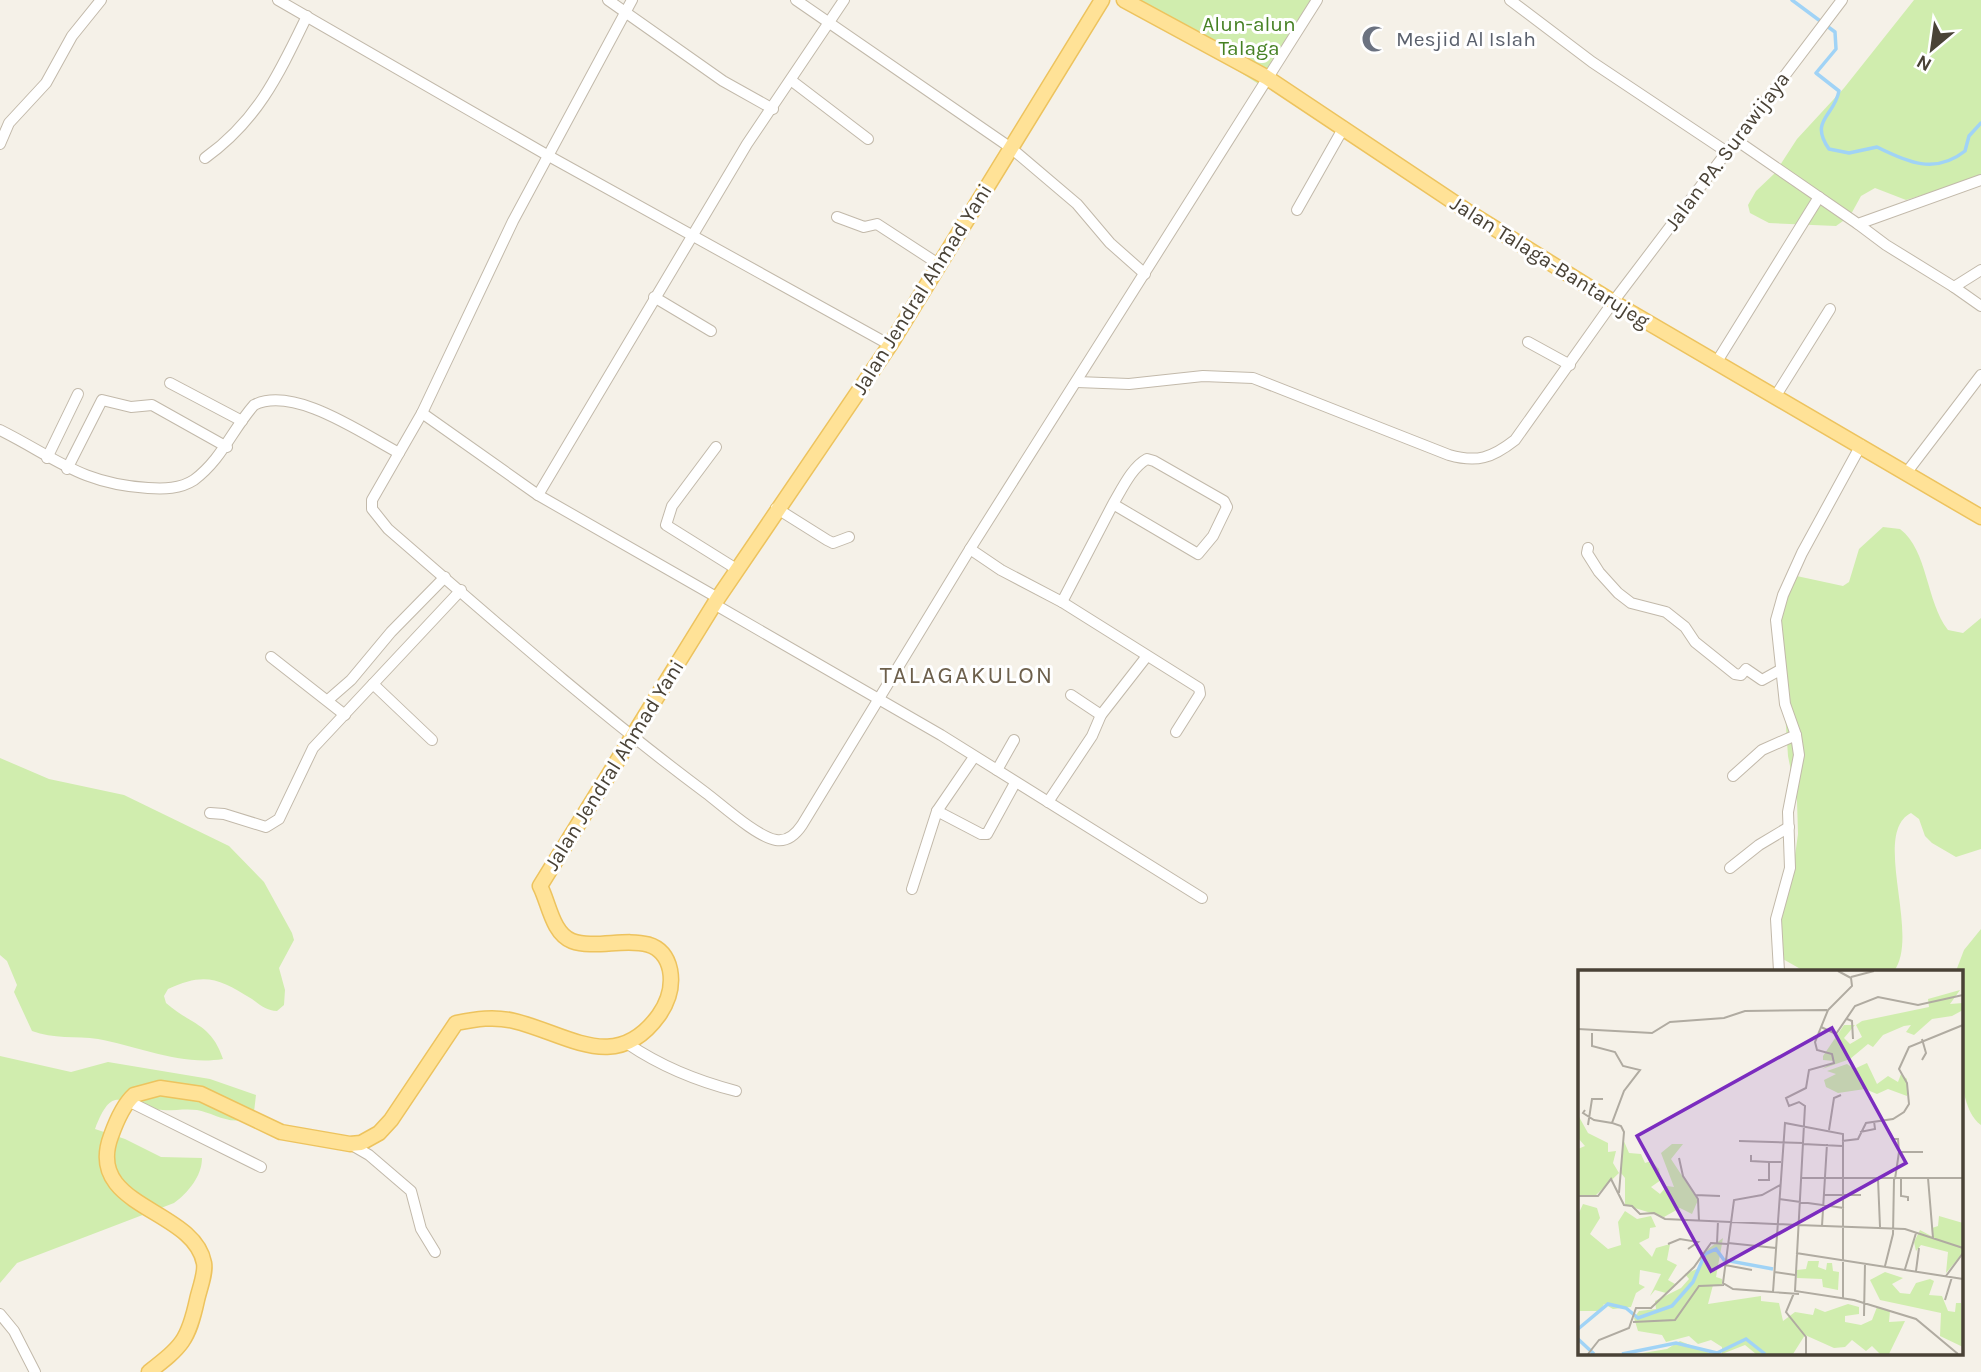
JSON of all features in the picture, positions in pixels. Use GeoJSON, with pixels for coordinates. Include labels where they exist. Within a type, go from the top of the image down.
{"type":"FeatureCollection","features":[{"type":"Feature","properties":{"kind":"main road","name":"Jalan Jendral Ahmad Yani"},"geometry":{"type":"LineString","coordinates":[[628,1044],[647,1031],[662,1010],[670,991],[668,963],[662,953],[648,944],[572,941],[559,930],[540,886],[630,737],[776,508],[890,345],[1102,0]]}},
{"type":"Feature","properties":{"kind":"main road","name":"Jalan Talaga-Bantarujeg"},"geometry":{"type":"LineString","coordinates":[[1124,0],[1266,77],[1470,213],[1613,302],[1981,517]]}},
{"type":"Feature","properties":{"kind":"main road"},"geometry":{"type":"LineString","coordinates":[[149,1372],[190,1334],[204,1263],[190,1238],[135,1201],[116,1182],[108,1169],[108,1145],[128,1101],[134,1095],[160,1088],[201,1094],[281,1132],[349,1144],[361,1143],[379,1133],[456,1023],[485,1017],[516,1021],[572,1042],[606,1047],[628,1044]]}},
{"type":"Feature","properties":{"kind":"street"},"geometry":{"type":"LineString","coordinates":[[0,144],[10,120],[46,83],[72,36],[102,0]]}},
{"type":"Feature","properties":{"kind":"street"},"geometry":{"type":"LineString","coordinates":[[608,0],[723,81],[773,109]]}},
{"type":"Feature","properties":{"kind":"street"},"geometry":{"type":"LineString","coordinates":[[632,0],[547,155],[422,413],[372,500],[372,509],[388,528],[630,737],[729,811],[769,838],[782,840],[796,834],[802,825],[970,549],[1317,0]]}},
{"type":"Feature","properties":{"kind":"street"},"geometry":{"type":"LineString","coordinates":[[796,0],[1012,148],[1077,204],[1110,243],[1145,274]]}},
{"type":"Feature","properties":{"kind":"street"},"geometry":{"type":"LineString","coordinates":[[538,495],[747,144],[792,81],[844,0]]}},
{"type":"Feature","properties":{"kind":"street"},"geometry":{"type":"LineString","coordinates":[[1510,0],[1592,62],[1727,152]]}},
{"type":"Feature","properties":{"kind":"street","name":"Jalan PA. Surawijaya"},"geometry":{"type":"LineString","coordinates":[[1077,382],[1129,384],[1203,376],[1253,378],[1418,444],[1467,460],[1482,460],[1497,454],[1515,440],[1613,302],[1842,0]]}},
{"type":"Feature","properties":{"kind":"street"},"geometry":{"type":"LineString","coordinates":[[284,2],[547,155],[890,345]]}},
{"type":"Feature","properties":{"kind":"street"},"geometry":{"type":"LineString","coordinates":[[205,158],[251,118],[281,71],[307,16]]}},
{"type":"Feature","properties":{"kind":"street"},"geometry":{"type":"LineString","coordinates":[[792,81],[868,139]]}},
{"type":"Feature","properties":{"kind":"street"},"geometry":{"type":"LineString","coordinates":[[0,116],[10,120]]}},
{"type":"Feature","properties":{"kind":"street"},"geometry":{"type":"LineString","coordinates":[[1297,209],[1344,127]]}},
{"type":"Feature","properties":{"kind":"street"},"geometry":{"type":"LineString","coordinates":[[1736,140],[1886,245],[1981,306]]}},
{"type":"Feature","properties":{"kind":"street"},"geometry":{"type":"LineString","coordinates":[[1858,224],[1981,180]]}},
{"type":"Feature","properties":{"kind":"street"},"geometry":{"type":"LineString","coordinates":[[1716,363],[1819,197]]}},
{"type":"Feature","properties":{"kind":"street"},"geometry":{"type":"LineString","coordinates":[[837,217],[864,227],[877,224],[940,265]]}},
{"type":"Feature","properties":{"kind":"street"},"geometry":{"type":"LineString","coordinates":[[1954,287],[1981,270]]}},
{"type":"Feature","properties":{"kind":"street"},"geometry":{"type":"LineString","coordinates":[[654,297],[711,331]]}},
{"type":"Feature","properties":{"kind":"street"},"geometry":{"type":"LineString","coordinates":[[1775,397],[1830,309]]}},
{"type":"Feature","properties":{"kind":"street"},"geometry":{"type":"LineString","coordinates":[[1528,342],[1570,365]]}},
{"type":"Feature","properties":{"kind":"street"},"geometry":{"type":"LineString","coordinates":[[1907,472],[1981,375]]}},
{"type":"Feature","properties":{"kind":"street"},"geometry":{"type":"LineString","coordinates":[[170,383],[243,421]]}},
{"type":"Feature","properties":{"kind":"street"},"geometry":{"type":"LineString","coordinates":[[47,458],[78,394]]}},
{"type":"Feature","properties":{"kind":"street"},"geometry":{"type":"LineString","coordinates":[[0,429],[68,469],[115,485],[159,489],[181,487],[197,477],[227,447],[256,403],[276,399],[294,401],[399,453]]}},
{"type":"Feature","properties":{"kind":"street"},"geometry":{"type":"LineString","coordinates":[[68,469],[102,401],[116,401],[131,407],[152,405],[227,447]]}},
{"type":"Feature","properties":{"kind":"street"},"geometry":{"type":"LineString","coordinates":[[422,413],[538,495],[996,770],[1202,898]]}},
{"type":"Feature","properties":{"kind":"street"},"geometry":{"type":"LineString","coordinates":[[1779,970],[1776,919],[1790,868],[1788,812],[1799,755],[1796,734],[1785,704],[1776,620],[1783,595],[1861,445]]}},
{"type":"Feature","properties":{"kind":"street"},"geometry":{"type":"LineString","coordinates":[[716,447],[672,506],[665,521],[672,532],[738,570]]}},
{"type":"Feature","properties":{"kind":"street"},"geometry":{"type":"LineString","coordinates":[[1062,602],[1114,504],[1133,472],[1147,459],[1224,501],[1227,507],[1213,536],[1198,554],[1114,504]]}},
{"type":"Feature","properties":{"kind":"street"},"geometry":{"type":"LineString","coordinates":[[776,508],[833,543],[849,537]]}},
{"type":"Feature","properties":{"kind":"street"},"geometry":{"type":"LineString","coordinates":[[1588,548],[1587,552],[1599,572],[1618,593],[1631,603],[1666,612],[1685,627],[1695,642],[1735,674],[1741,675],[1746,669],[1762,680],[1780,670]]}},
{"type":"Feature","properties":{"kind":"street"},"geometry":{"type":"LineString","coordinates":[[970,549],[1197,685],[1200,691],[1176,732]]}},
{"type":"Feature","properties":{"kind":"street"},"geometry":{"type":"LineString","coordinates":[[328,700],[351,680],[391,632],[444,577]]}},
{"type":"Feature","properties":{"kind":"street"},"geometry":{"type":"LineString","coordinates":[[210,813],[224,814],[265,827],[279,819],[313,748],[461,590]]}},
{"type":"Feature","properties":{"kind":"street"},"geometry":{"type":"LineString","coordinates":[[1048,802],[1092,736],[1101,715],[1147,656]]}},
{"type":"Feature","properties":{"kind":"street"},"geometry":{"type":"LineString","coordinates":[[271,657],[345,715]]}},
{"type":"Feature","properties":{"kind":"street"},"geometry":{"type":"LineString","coordinates":[[373,684],[432,740]]}},
{"type":"Feature","properties":{"kind":"street"},"geometry":{"type":"LineString","coordinates":[[1071,695],[1101,715]]}},
{"type":"Feature","properties":{"kind":"street"},"geometry":{"type":"LineString","coordinates":[[1732,776],[1762,750],[1796,734]]}},
{"type":"Feature","properties":{"kind":"street"},"geometry":{"type":"LineString","coordinates":[[996,770],[1014,740]]}},
{"type":"Feature","properties":{"kind":"street"},"geometry":{"type":"LineString","coordinates":[[912,889],[937,811],[974,757]]}},
{"type":"Feature","properties":{"kind":"street"},"geometry":{"type":"LineString","coordinates":[[937,811],[985,835],[990,832],[1015,783]]}},
{"type":"Feature","properties":{"kind":"street"},"geometry":{"type":"LineString","coordinates":[[1730,868],[1759,845],[1789,827]]}},
{"type":"Feature","properties":{"kind":"street"},"geometry":{"type":"LineString","coordinates":[[628,1044],[688,1077],[736,1091]]}},
{"type":"Feature","properties":{"kind":"street"},"geometry":{"type":"LineString","coordinates":[[128,1101],[261,1167]]}},
{"type":"Feature","properties":{"kind":"street"},"geometry":{"type":"LineString","coordinates":[[349,1144],[369,1155],[411,1191],[421,1229],[435,1252]]}},
{"type":"Feature","properties":{"kind":"street"},"geometry":{"type":"LineString","coordinates":[[0,1314],[14,1331],[34,1372]]}},
{"type":"Feature","properties":{"kind":"green space","name":"Alun-alun Talaga"},"geometry":{"type":"Polygon","coordinates":[[[1127,0],[1312,0],[1260,85],[1127,0]]]}},
{"type":"Feature","properties":{"kind":"green space"},"geometry":{"type":"Polygon","coordinates":[[[1914,0],[1981,0],[1981,183],[1939,190],[1906,200],[1875,188],[1861,196],[1850,216],[1836,226],[1769,223],[1750,213],[1748,205],[1756,191],[1775,173],[1797,139],[1844,88],[1914,0]]]}},
{"type":"Feature","properties":{"kind":"green space"},"geometry":{"type":"Polygon","coordinates":[[[1883,527],[1900,529],[1916,550],[1935,605],[1948,630],[1963,633],[1981,618],[1981,849],[1956,857],[1932,843],[1925,836],[1919,819],[1911,813],[1900,824],[1895,841],[1902,934],[1901,955],[1894,970],[1802,970],[1776,955],[1776,939],[1793,870],[1798,834],[1797,801],[1788,756],[1778,609],[1792,575],[1843,586],[1849,582],[1859,549],[1883,527]]]}},
{"type":"Feature","properties":{"kind":"green space"},"geometry":{"type":"Polygon","coordinates":[[[0,758],[49,779],[124,795],[229,846],[264,882],[292,933],[294,940],[279,968],[285,990],[284,1005],[277,1011],[270,1010],[230,986],[211,980],[192,980],[168,989],[164,996],[166,1003],[206,1031],[213,1038],[223,1059],[176,1058],[98,1039],[32,1031],[14,992],[17,985],[7,961],[0,955],[0,758]]]}},
{"type":"Feature","properties":{"kind":"green space"},"geometry":{"type":"Polygon","coordinates":[[[1981,929],[1981,1125],[1971,1114],[1964,1092],[1964,970],[1956,970],[1964,950],[1981,929]]]}},
{"type":"Feature","properties":{"kind":"green space"},"geometry":{"type":"Polygon","coordinates":[[[0,1056],[71,1072],[108,1062],[210,1079],[256,1095],[254,1112],[235,1121],[197,1110],[158,1110],[124,1101],[112,1101],[106,1106],[95,1129],[125,1139],[161,1157],[202,1158],[200,1171],[193,1184],[174,1203],[17,1263],[0,1283],[0,1056]]]}},
{"type":"Feature","properties":{"kind":"waterway"},"geometry":{"type":"LineString","coordinates":[[1792,0],[1835,32],[1836,49],[1816,73],[1839,91],[1822,125],[1823,139],[1829,149],[1849,153],[1877,147],[1921,164],[1943,163],[1965,151],[1969,136],[1981,123]]}},
{"type":"Feature","properties":{"kind":"place","name":"Mesjid Al Islah"},"geometry":{"type":"Point","coordinates":[1375,39]}},
{"type":"Feature","properties":{"kind":"district","name":"TALAGAKULON"},"geometry":{"type":"Point","coordinates":[967,675]}}]}
